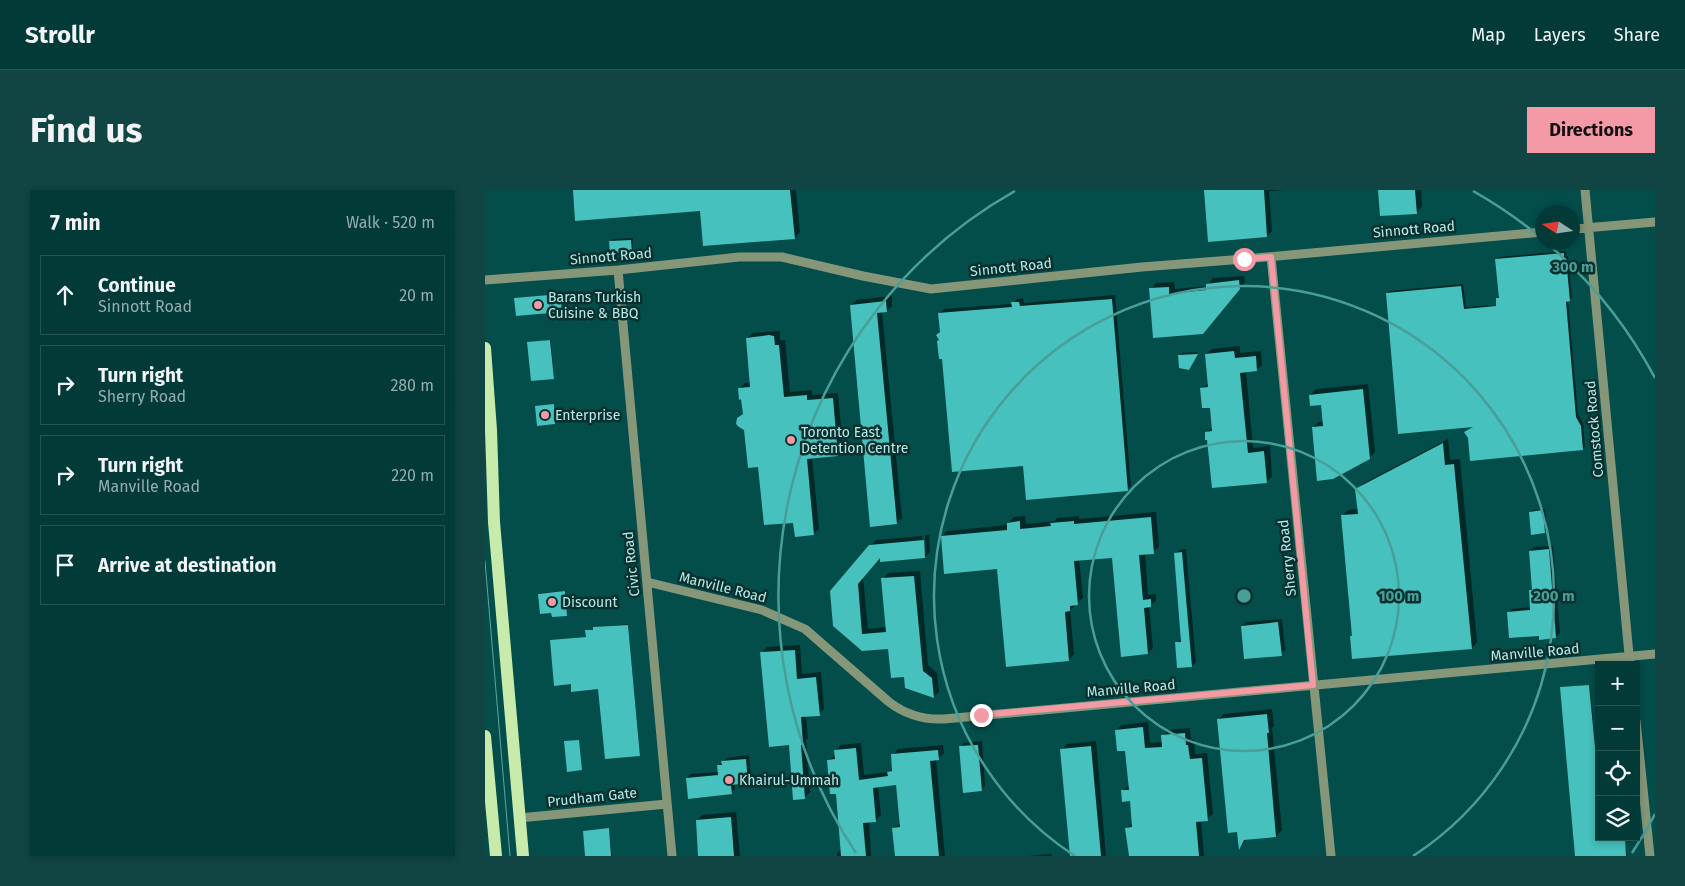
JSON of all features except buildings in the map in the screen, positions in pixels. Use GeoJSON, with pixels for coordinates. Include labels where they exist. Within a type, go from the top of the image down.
{"type":"FeatureCollection","features":[{"type":"Feature","properties":{"kind":"main road"},"geometry":{"type":"LineString","coordinates":[[485,348],[491,430],[494,522],[523,856]]}},
{"type":"Feature","properties":{"kind":"main road"},"geometry":{"type":"LineString","coordinates":[[485,736],[496,856]]}},
{"type":"Feature","properties":{"kind":"street","name":"Comstock Road"},"geometry":{"type":"LineString","coordinates":[[1585,190],[1630,661]]}},
{"type":"Feature","properties":{"kind":"street"},"geometry":{"type":"LineString","coordinates":[[1580,229],[1655,222]]}},
{"type":"Feature","properties":{"kind":"street","name":"Sinnott Road"},"geometry":{"type":"LineString","coordinates":[[485,280],[618,270],[739,258],[782,257],[863,276],[931,289],[1149,266],[1271,257],[1535,233]]}},
{"type":"Feature","properties":{"kind":"street","name":"Sherry Road"},"geometry":{"type":"LineString","coordinates":[[1271,257],[1331,856]]}},
{"type":"Feature","properties":{"kind":"street","name":"Civic Road"},"geometry":{"type":"LineString","coordinates":[[618,270],[672,856]]}},
{"type":"Feature","properties":{"kind":"street","name":"Manville Road"},"geometry":{"type":"LineString","coordinates":[[647,582],[762,610],[805,629],[899,710],[918,718],[945,719],[1313,685],[1595,664]]}},
{"type":"Feature","properties":{"kind":"street","name":"Manville Road"},"geometry":{"type":"LineString","coordinates":[[1630,661],[1655,654]]}},
{"type":"Feature","properties":{"kind":"street"},"geometry":{"type":"LineString","coordinates":[[1639,751],[1650,856]]}},
{"type":"Feature","properties":{"kind":"street","name":"Prudham Gate"},"geometry":{"type":"LineString","coordinates":[[519,818],[667,804]]}},
{"type":"Feature","properties":{"kind":"tram line"},"geometry":{"type":"LineString","coordinates":[[485,561],[510,856]]}},
{"type":"Feature","properties":{"kind":"place","name":"Barans Turkish Cuisine & BBQ"},"geometry":{"type":"Point","coordinates":[538,305]}},
{"type":"Feature","properties":{"kind":"place","name":"Enterprise"},"geometry":{"type":"Point","coordinates":[545,415]}},
{"type":"Feature","properties":{"kind":"place","name":"Toronto East Detention Centre"},"geometry":{"type":"Point","coordinates":[791,440]}},
{"type":"Feature","properties":{"kind":"place","name":"Discount"},"geometry":{"type":"Point","coordinates":[552,602]}},
{"type":"Feature","properties":{"kind":"place","name":"Khairul-Ummah"},"geometry":{"type":"Point","coordinates":[729,780]}},
{"type":"Feature","properties":{"kind":"route"},"geometry":{"type":"LineString","coordinates":[[981,715],[1313,685],[1271,257],[1244,259]]}}]}
